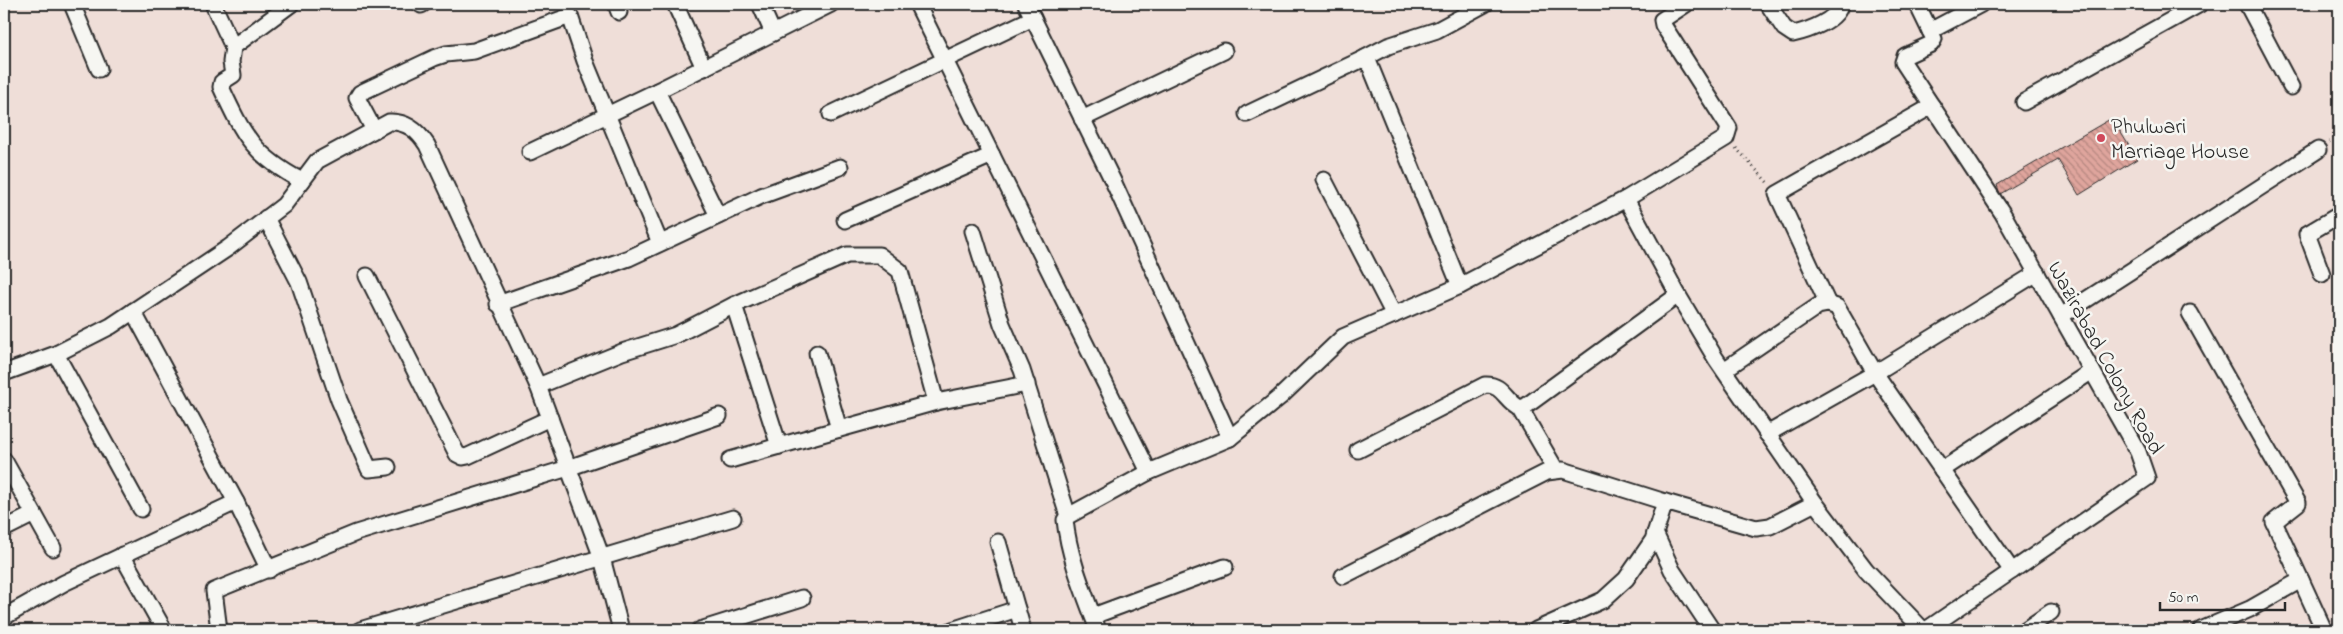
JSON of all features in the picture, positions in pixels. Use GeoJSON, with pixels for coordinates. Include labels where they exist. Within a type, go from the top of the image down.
{"type":"FeatureCollection","features":[{"type":"Feature","properties":{"kind":"street"},"geometry":{"type":"LineString","coordinates":[[72,4],[99,69]]}},
{"type":"Feature","properties":{"kind":"street"},"geometry":{"type":"LineString","coordinates":[[213,4],[233,47],[231,62],[233,75],[222,82],[221,87],[238,124],[260,154],[276,168],[302,181]]}},
{"type":"Feature","properties":{"kind":"street"},"geometry":{"type":"LineString","coordinates":[[233,47],[290,4]]}},
{"type":"Feature","properties":{"kind":"street"},"geometry":{"type":"LineString","coordinates":[[675,4],[704,68]]}},
{"type":"Feature","properties":{"kind":"street"},"geometry":{"type":"LineString","coordinates":[[760,4],[773,33]]}},
{"type":"Feature","properties":{"kind":"street"},"geometry":{"type":"LineString","coordinates":[[530,152],[704,68],[830,4]]}},
{"type":"Feature","properties":{"kind":"street"},"geometry":{"type":"LineString","coordinates":[[917,4],[1149,472]]}},
{"type":"Feature","properties":{"kind":"street"},"geometry":{"type":"LineString","coordinates":[[1026,4],[1082,119],[1230,438]]}},
{"type":"Feature","properties":{"kind":"street"},"geometry":{"type":"LineString","coordinates":[[1247,114],[1388,46],[1437,30],[1485,4]]}},
{"type":"Feature","properties":{"kind":"street"},"geometry":{"type":"LineString","coordinates":[[1225,566],[1096,623],[1066,531],[1065,520],[1068,516],[1149,472],[1230,438],[1280,397],[1343,337],[1460,286],[1626,199],[1726,138],[1729,128],[1663,25],[1662,20],[1666,15],[1686,4]]}},
{"type":"Feature","properties":{"kind":"street"},"geometry":{"type":"LineString","coordinates":[[1768,4],[1784,28],[1793,34],[1830,19],[1840,9],[1840,4]]}},
{"type":"Feature","properties":{"kind":"street"},"geometry":{"type":"LineString","coordinates":[[1917,4],[1930,31],[1981,4]]}},
{"type":"Feature","properties":{"kind":"street"},"geometry":{"type":"LineString","coordinates":[[2024,102],[2200,4]]}},
{"type":"Feature","properties":{"kind":"street"},"geometry":{"type":"LineString","coordinates":[[2246,4],[2291,87]]}},
{"type":"Feature","properties":{"kind":"street"},"geometry":{"type":"LineString","coordinates":[[374,130],[358,98],[360,93],[434,58],[446,54],[474,51],[570,16],[585,61],[660,243]]}},
{"type":"Feature","properties":{"kind":"street"},"geometry":{"type":"LineString","coordinates":[[831,114],[1033,18]]}},
{"type":"Feature","properties":{"kind":"street","name":"Wazirabad Colony Road"},"geometry":{"type":"LineString","coordinates":[[1924,630],[2147,478],[2138,452],[2037,273],[1981,179],[1903,62],[1905,56],[1931,44],[1934,39],[1930,31]]}},
{"type":"Feature","properties":{"kind":"street"},"geometry":{"type":"LineString","coordinates":[[1082,119],[1224,51]]}},
{"type":"Feature","properties":{"kind":"street"},"geometry":{"type":"LineString","coordinates":[[1365,58],[1369,63],[1460,286]]}},
{"type":"Feature","properties":{"kind":"street"},"geometry":{"type":"LineString","coordinates":[[657,91],[718,216]]}},
{"type":"Feature","properties":{"kind":"street"},"geometry":{"type":"LineString","coordinates":[[1828,304],[1778,194],[1932,106]]}},
{"type":"Feature","properties":{"kind":"street"},"geometry":{"type":"LineString","coordinates":[[4,373],[56,354],[111,326],[228,248],[284,205],[317,161],[390,122],[397,122],[419,133],[427,145],[498,304],[538,386],[602,558],[621,630]]}},
{"type":"Feature","properties":{"kind":"street"},"geometry":{"type":"LineString","coordinates":[[2061,316],[2318,150]]}},
{"type":"Feature","properties":{"kind":"street"},"geometry":{"type":"LineString","coordinates":[[845,220],[992,155]]}},
{"type":"Feature","properties":{"kind":"street"},"geometry":{"type":"LineString","coordinates":[[498,304],[629,258],[761,196],[840,167]]}},
{"type":"Feature","properties":{"kind":"street"},"geometry":{"type":"LineString","coordinates":[[1324,180],[1394,315]]}},
{"type":"Feature","properties":{"kind":"street"},"geometry":{"type":"LineString","coordinates":[[1626,199],[1678,295],[1724,370],[1767,434],[1815,503],[1866,570],[1924,630]]}},
{"type":"Feature","properties":{"kind":"street"},"geometry":{"type":"LineString","coordinates":[[2322,274],[2307,234],[2339,215]]}},
{"type":"Feature","properties":{"kind":"street"},"geometry":{"type":"LineString","coordinates":[[266,218],[299,282],[340,400],[369,468],[388,467]]}},
{"type":"Feature","properties":{"kind":"street"},"geometry":{"type":"LineString","coordinates":[[973,232],[1002,324],[1027,384],[1068,516]]}},
{"type":"Feature","properties":{"kind":"street"},"geometry":{"type":"LineString","coordinates":[[538,386],[622,352],[676,335],[734,305],[847,255],[879,255],[900,272],[936,402]]}},
{"type":"Feature","properties":{"kind":"street"},"geometry":{"type":"LineString","coordinates":[[1767,434],[1875,373],[2037,273]]}},
{"type":"Feature","properties":{"kind":"street"},"geometry":{"type":"LineString","coordinates":[[366,276],[457,454],[462,457],[468,456],[550,418]]}},
{"type":"Feature","properties":{"kind":"street"},"geometry":{"type":"LineString","coordinates":[[1520,408],[1526,406],[1678,295]]}},
{"type":"Feature","properties":{"kind":"street"},"geometry":{"type":"LineString","coordinates":[[1724,370],[1818,306],[1828,304],[1837,307],[1875,373],[2012,571]]}},
{"type":"Feature","properties":{"kind":"street"},"geometry":{"type":"LineString","coordinates":[[734,305],[779,446]]}},
{"type":"Feature","properties":{"kind":"street"},"geometry":{"type":"LineString","coordinates":[[133,311],[236,502],[268,570]]}},
{"type":"Feature","properties":{"kind":"street"},"geometry":{"type":"LineString","coordinates":[[2190,313],[2298,504],[2274,522],[2324,630]]}},
{"type":"Feature","properties":{"kind":"street"},"geometry":{"type":"LineString","coordinates":[[817,353],[839,429]]}},
{"type":"Feature","properties":{"kind":"street"},"geometry":{"type":"LineString","coordinates":[[56,354],[141,509]]}},
{"type":"Feature","properties":{"kind":"street"},"geometry":{"type":"LineString","coordinates":[[1942,470],[2092,371]]}},
{"type":"Feature","properties":{"kind":"street"},"geometry":{"type":"LineString","coordinates":[[730,460],[936,402],[1027,384]]}},
{"type":"Feature","properties":{"kind":"street"},"geometry":{"type":"LineString","coordinates":[[1358,450],[1485,385],[1492,385],[1500,388],[1520,408],[1556,470]]}},
{"type":"Feature","properties":{"kind":"street"},"geometry":{"type":"LineString","coordinates":[[219,630],[214,591],[356,533],[402,517],[568,468],[719,416]]}},
{"type":"Feature","properties":{"kind":"street"},"geometry":{"type":"LineString","coordinates":[[4,460],[53,548]]}},
{"type":"Feature","properties":{"kind":"street"},"geometry":{"type":"LineString","coordinates":[[1342,576],[1548,472],[1556,470],[1563,470],[1756,528],[1770,526],[1815,503]]}},
{"type":"Feature","properties":{"kind":"street"},"geometry":{"type":"LineString","coordinates":[[4,616],[64,583],[236,502]]}},
{"type":"Feature","properties":{"kind":"street"},"geometry":{"type":"LineString","coordinates":[[1536,630],[1603,600],[1626,579],[1653,540],[1666,502]]}},
{"type":"Feature","properties":{"kind":"street"},"geometry":{"type":"LineString","coordinates":[[4,529],[34,514]]}},
{"type":"Feature","properties":{"kind":"street"},"geometry":{"type":"LineString","coordinates":[[360,630],[733,518]]}},
{"type":"Feature","properties":{"kind":"street"},"geometry":{"type":"LineString","coordinates":[[1655,533],[1672,570],[1712,630]]}},
{"type":"Feature","properties":{"kind":"street"},"geometry":{"type":"LineString","coordinates":[[998,542],[1023,630]]}},
{"type":"Feature","properties":{"kind":"street"},"geometry":{"type":"LineString","coordinates":[[122,555],[164,630]]}},
{"type":"Feature","properties":{"kind":"street"},"geometry":{"type":"LineString","coordinates":[[2201,630],[2250,609],[2302,580]]}},
{"type":"Feature","properties":{"kind":"street"},"geometry":{"type":"LineString","coordinates":[[700,630],[802,598]]}},
{"type":"Feature","properties":{"kind":"street"},"geometry":{"type":"LineString","coordinates":[[952,630],[1017,609]]}},
{"type":"Feature","properties":{"kind":"street"},"geometry":{"type":"LineString","coordinates":[[2026,630],[2051,612]]}},
{"type":"Feature","properties":{"kind":"path"},"geometry":{"type":"LineString","coordinates":[[1726,138],[1778,194]]}},
{"type":"Feature","properties":{"kind":"building","name":"Phulwari Marriage House"},"geometry":{"type":"Polygon","coordinates":[[[2112,118],[2137,159],[2079,195],[2058,160],[2000,194],[1997,185],[2112,118]]]}},
{"type":"Feature","properties":{"kind":"place","name":"Phulwari Marriage House"},"geometry":{"type":"Point","coordinates":[2101,138]}}]}
